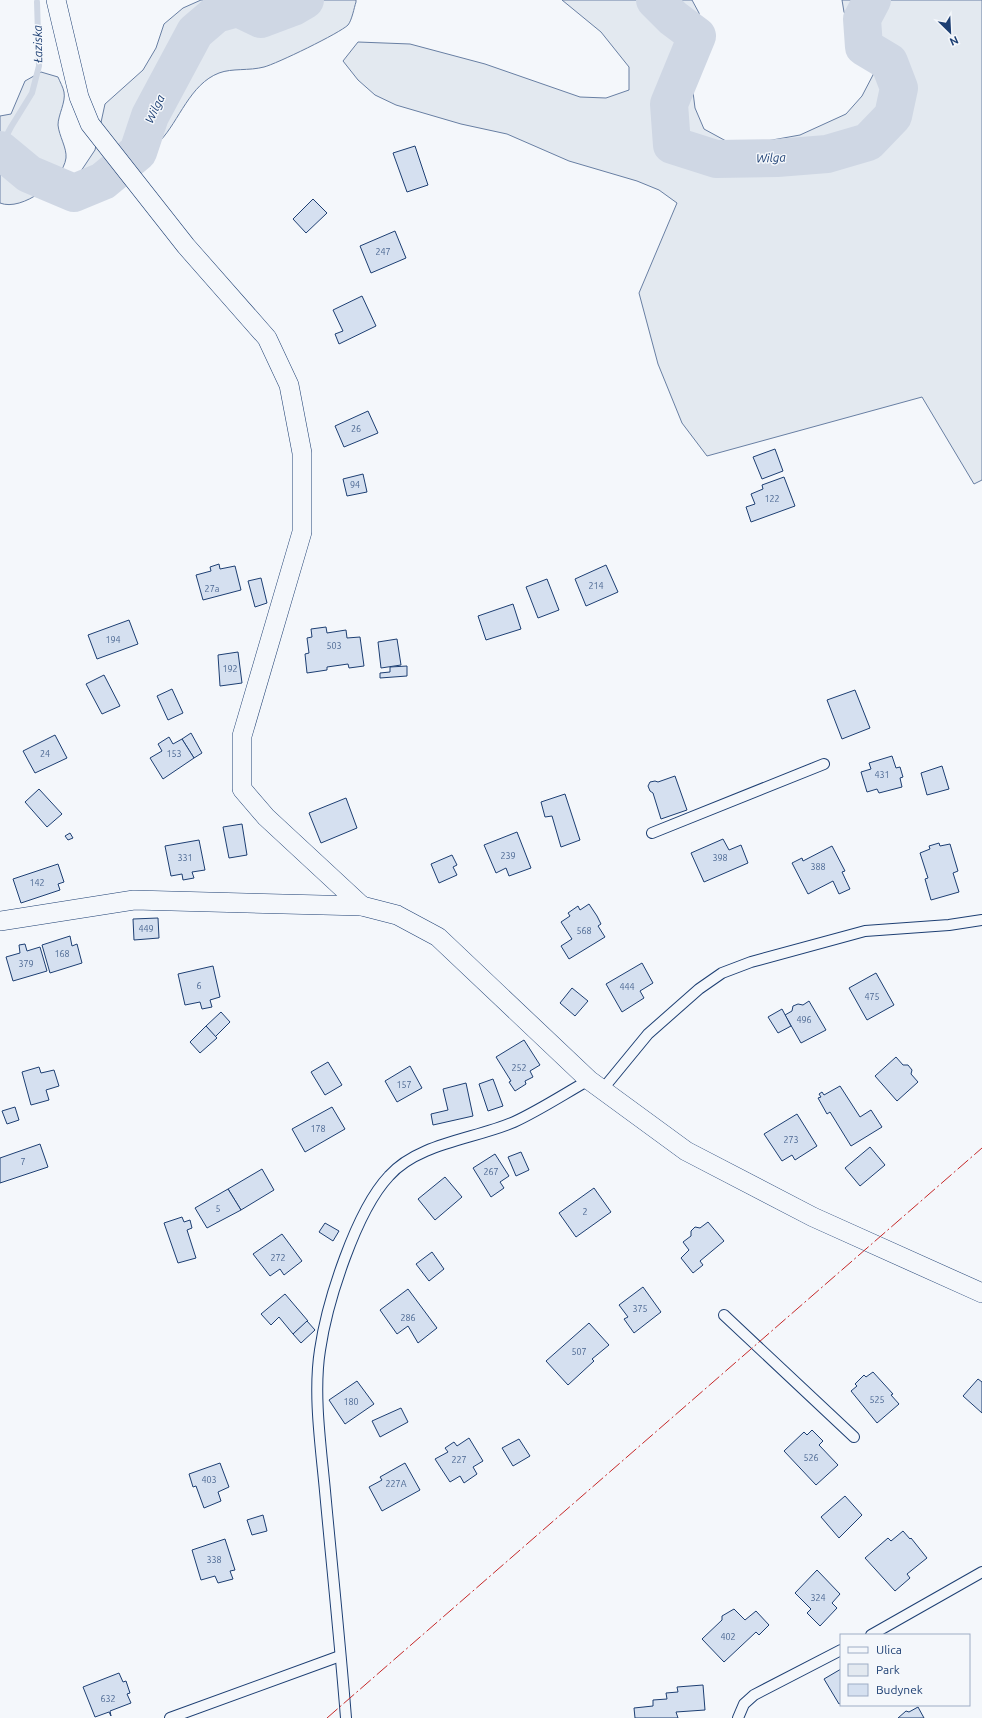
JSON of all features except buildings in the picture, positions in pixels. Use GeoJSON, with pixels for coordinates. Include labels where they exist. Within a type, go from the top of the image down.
{"type":"FeatureCollection","features":[{"type":"Feature","properties":{"kind":"street"},"geometry":{"type":"LineString","coordinates":[[56,0],[79,97],[90,124],[186,246],[267,338],[289,385],[302,453],[302,532],[242,736],[242,789],[266,817],[362,906]]}},
{"type":"Feature","properties":{"kind":"street"},"geometry":{"type":"LineString","coordinates":[[0,921],[134,900],[362,906],[397,915],[438,937],[595,1085],[686,1151],[813,1217],[982,1294]]}},
{"type":"Feature","properties":{"kind":"lane"},"geometry":{"type":"LineString","coordinates":[[652,833],[824,764]]}},
{"type":"Feature","properties":{"kind":"lane"},"geometry":{"type":"LineString","coordinates":[[346,1718],[318,1410],[319,1358],[331,1302],[352,1238],[365,1211],[389,1176],[411,1158],[438,1147],[514,1122],[595,1085],[648,1034],[699,989],[722,973],[751,962],[865,931],[949,925],[982,920]]}},
{"type":"Feature","properties":{"kind":"lane"},"geometry":{"type":"LineString","coordinates":[[724,1314],[854,1437]]}},
{"type":"Feature","properties":{"kind":"lane"},"geometry":{"type":"LineString","coordinates":[[873,1634],[982,1572]]}},
{"type":"Feature","properties":{"kind":"lane"},"geometry":{"type":"LineString","coordinates":[[738,1718],[744,1704],[754,1695],[840,1651]]}},
{"type":"Feature","properties":{"kind":"lane"},"geometry":{"type":"LineString","coordinates":[[170,1718],[340,1656]]}},
{"type":"Feature","properties":{"kind":"green space"},"geometry":{"type":"Polygon","coordinates":[[[201,0],[356,0],[356,2],[348,25],[321,41],[264,67],[224,71],[209,78],[200,85],[167,133],[152,149],[123,168],[102,177],[80,183],[81,171],[95,150],[105,104],[143,70],[156,48],[164,24],[183,8],[201,0]]]}},
{"type":"Feature","properties":{"kind":"green space"},"geometry":{"type":"Polygon","coordinates":[[[562,0],[692,0],[699,13],[702,38],[693,60],[692,84],[695,108],[704,129],[726,141],[750,144],[800,135],[846,114],[862,96],[874,73],[867,52],[844,12],[842,0],[982,0],[982,480],[974,484],[922,397],[707,456],[682,423],[658,364],[639,293],[677,203],[659,190],[637,181],[569,161],[507,134],[461,124],[396,105],[375,95],[358,80],[343,61],[358,42],[410,44],[485,64],[580,97],[606,98],[629,90],[629,67],[601,32],[562,0]]]}},
{"type":"Feature","properties":{"kind":"green space"},"geometry":{"type":"Polygon","coordinates":[[[41,72],[58,77],[64,90],[64,100],[58,125],[66,158],[58,176],[50,185],[30,199],[9,205],[0,203],[0,116],[11,114],[25,81],[41,72]]]}},
{"type":"Feature","properties":{"kind":"waterway","name":"Wilga"},"geometry":{"type":"LineString","coordinates":[[0,150],[29,174],[74,193],[103,181],[138,152],[150,116],[195,32],[216,14],[238,8],[261,19],[293,7],[305,0]]}},
{"type":"Feature","properties":{"kind":"waterway","name":"Wilga"},"geometry":{"type":"LineString","coordinates":[[655,0],[673,18],[697,36],[669,104],[672,145],[716,159],[777,158],[827,154],[868,142],[893,116],[899,88],[889,62],[864,47],[862,19],[872,0]]}},
{"type":"Feature","properties":{"kind":"waterway","name":"Łaziska"},"geometry":{"type":"LineString","coordinates":[[0,148],[32,93],[39,66],[37,2]]}},
{"type":"Feature","properties":{"kind":"power"},"geometry":{"type":"LineString","coordinates":[[327,1718],[982,1148]]}}]}
